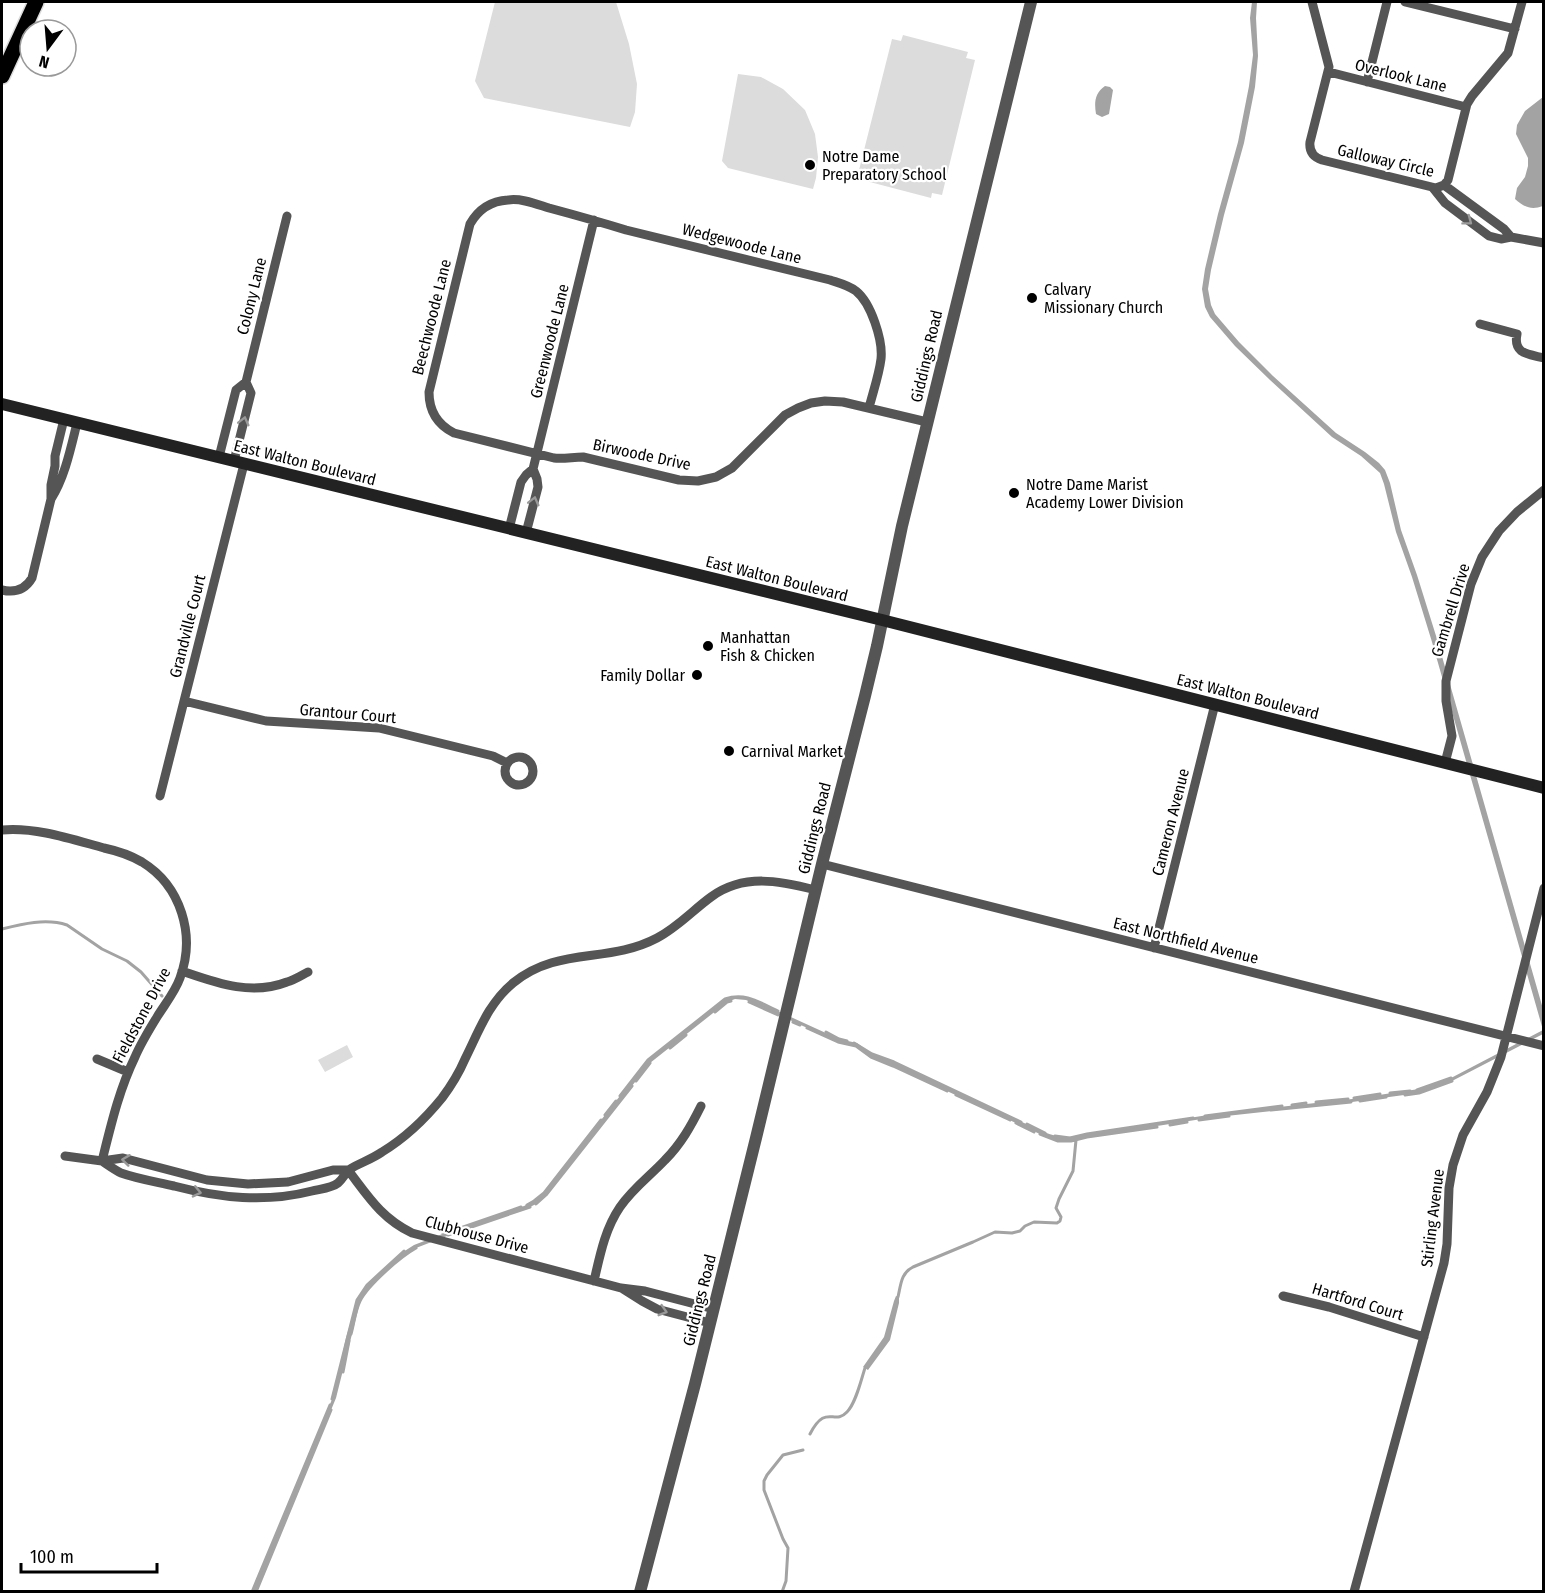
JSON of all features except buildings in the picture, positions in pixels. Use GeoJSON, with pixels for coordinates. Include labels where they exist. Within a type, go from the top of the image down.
{"type":"FeatureCollection","features":[{"type":"Feature","properties":{"kind":"main road"},"geometry":{"type":"LineString","coordinates":[[2,76],[36,2]]}},
{"type":"Feature","properties":{"kind":"main road","name":"East Walton Boulevard"},"geometry":{"type":"LineString","coordinates":[[2,404],[882,620],[1544,788]]}},
{"type":"Feature","properties":{"kind":"street","name":"Giddings Road"},"geometry":{"type":"LineString","coordinates":[[640,1592],[714,1309],[865,696],[900,533],[1031,2]]}},
{"type":"Feature","properties":{"kind":"street","name":"Galloway Circle"},"geometry":{"type":"LineString","coordinates":[[1312,2],[1329,64],[1329,72],[1310,142],[1314,155],[1322,160],[1433,188],[1444,184],[1449,176],[1466,107],[1472,96],[1506,57],[1522,2]]}},
{"type":"Feature","properties":{"kind":"street"},"geometry":{"type":"LineString","coordinates":[[1367,82],[1387,2]]}},
{"type":"Feature","properties":{"kind":"street"},"geometry":{"type":"LineString","coordinates":[[1405,2],[1515,29]]}},
{"type":"Feature","properties":{"kind":"street","name":"Overlook Lane"},"geometry":{"type":"LineString","coordinates":[[1329,72],[1466,107]]}},
{"type":"Feature","properties":{"kind":"street"},"geometry":{"type":"LineString","coordinates":[[1444,184],[1504,229],[1511,237]]}},
{"type":"Feature","properties":{"kind":"street"},"geometry":{"type":"LineString","coordinates":[[1433,188],[1445,203],[1485,234],[1498,239],[1511,237],[1544,243]]}},
{"type":"Feature","properties":{"kind":"street","name":"Wedgewoode Lane"},"geometry":{"type":"LineString","coordinates":[[499,201],[522,200],[626,230],[830,280],[853,289],[861,295],[867,306],[881,347],[881,362],[869,408]]}},
{"type":"Feature","properties":{"kind":"street","name":"Beechwoode Lane"},"geometry":{"type":"LineString","coordinates":[[499,201],[477,214],[468,230],[432,377],[429,398],[437,419],[452,432],[537,453]]}},
{"type":"Feature","properties":{"kind":"street","name":"Colony Lane"},"geometry":{"type":"LineString","coordinates":[[219,458],[236,390],[246,382],[287,216]]}},
{"type":"Feature","properties":{"kind":"street","name":"Greenwoode Lane"},"geometry":{"type":"LineString","coordinates":[[509,529],[521,482],[533,469],[594,220]]}},
{"type":"Feature","properties":{"kind":"street"},"geometry":{"type":"LineString","coordinates":[[1480,324],[1517,334],[1516,343],[1520,351],[1544,358]]}},
{"type":"Feature","properties":{"kind":"street","name":"Colony Lane"},"geometry":{"type":"LineString","coordinates":[[239,462],[251,393],[246,382]]}},
{"type":"Feature","properties":{"kind":"street","name":"Birwoode Drive"},"geometry":{"type":"LineString","coordinates":[[537,453],[566,459],[583,457],[679,480],[698,481],[716,477],[732,468],[779,420],[811,403],[831,401],[927,422]]}},
{"type":"Feature","properties":{"kind":"street"},"geometry":{"type":"LineString","coordinates":[[2,591],[18,591],[30,581],[51,498],[59,487],[59,467],[55,456],[64,419]]}},
{"type":"Feature","properties":{"kind":"street"},"geometry":{"type":"LineString","coordinates":[[59,467],[68,459],[77,423]]}},
{"type":"Feature","properties":{"kind":"street","name":"Grandville Court"},"geometry":{"type":"LineString","coordinates":[[160,796],[239,462]]}},
{"type":"Feature","properties":{"kind":"street","name":"Greenwoode Lane"},"geometry":{"type":"LineString","coordinates":[[526,533],[538,487],[533,469]]}},
{"type":"Feature","properties":{"kind":"street","name":"Gambrell Drive"},"geometry":{"type":"LineString","coordinates":[[1445,763],[1452,736],[1446,701],[1446,681],[1470,584],[1482,557],[1499,531],[1544,489]]}},
{"type":"Feature","properties":{"kind":"street","name":"Grantour Court"},"geometry":{"type":"LineString","coordinates":[[184,701],[266,721],[379,728],[493,756],[507,763]]}},
{"type":"Feature","properties":{"kind":"street","name":"Cameron Avenue"},"geometry":{"type":"LineString","coordinates":[[1154,948],[1215,704]]}},
{"type":"Feature","properties":{"kind":"street","name":"Fieldstone Drive"},"geometry":{"type":"LineString","coordinates":[[2,830],[34,831],[114,850],[133,857],[152,868],[170,888],[184,919],[187,945],[182,971],[175,988],[144,1038],[128,1072],[102,1161]]}},
{"type":"Feature","properties":{"kind":"street","name":"East Northfield Avenue"},"geometry":{"type":"LineString","coordinates":[[822,864],[1544,1046]]}},
{"type":"Feature","properties":{"kind":"street"},"geometry":{"type":"LineString","coordinates":[[102,1161],[119,1172],[226,1197],[259,1199],[290,1196],[338,1183],[348,1170],[390,1147],[428,1114],[440,1100],[466,1059],[479,1026],[489,1009],[506,989],[525,974],[557,961],[612,954],[645,944],[675,927],[716,894],[736,884],[757,880],[772,881],[816,890]]}},
{"type":"Feature","properties":{"kind":"street","name":"Stirling Avenue"},"geometry":{"type":"LineString","coordinates":[[1354,1592],[1446,1253],[1449,1188],[1453,1165],[1463,1135],[1495,1074],[1544,888]]}},
{"type":"Feature","properties":{"kind":"street"},"geometry":{"type":"LineString","coordinates":[[182,971],[225,985],[248,989],[288,982],[308,972]]}},
{"type":"Feature","properties":{"kind":"street"},"geometry":{"type":"LineString","coordinates":[[97,1059],[128,1072]]}},
{"type":"Feature","properties":{"kind":"street"},"geometry":{"type":"LineString","coordinates":[[594,1281],[606,1235],[620,1208],[634,1189],[676,1148],[689,1129],[700,1106]]}},
{"type":"Feature","properties":{"kind":"street"},"geometry":{"type":"LineString","coordinates":[[65,1156],[102,1161],[123,1158],[227,1183],[288,1182],[333,1170],[348,1170]]}},
{"type":"Feature","properties":{"kind":"street","name":"Clubhouse Drive"},"geometry":{"type":"LineString","coordinates":[[348,1170],[378,1209],[392,1222],[412,1233],[621,1288],[645,1291],[714,1309]]}},
{"type":"Feature","properties":{"kind":"street"},"geometry":{"type":"LineString","coordinates":[[167,1185],[171,1171]]}},
{"type":"Feature","properties":{"kind":"street"},"geometry":{"type":"LineString","coordinates":[[288,1182],[290,1196]]}},
{"type":"Feature","properties":{"kind":"street"},"geometry":{"type":"LineString","coordinates":[[226,1197],[227,1183]]}},
{"type":"Feature","properties":{"kind":"street","name":"Clubhouse Drive"},"geometry":{"type":"LineString","coordinates":[[621,1288],[657,1309],[710,1323]]}},
{"type":"Feature","properties":{"kind":"street","name":"Hartford Court"},"geometry":{"type":"LineString","coordinates":[[1283,1296],[1329,1306],[1424,1336]]}},
{"type":"Feature","properties":{"kind":"shaded area"},"geometry":{"type":"Polygon","coordinates":[[[495,2],[616,2],[629,44],[637,84],[635,112],[630,127],[484,98],[475,81],[495,2]]]}},
{"type":"Feature","properties":{"kind":"shaded area"},"geometry":{"type":"Polygon","coordinates":[[[1252,2],[1257,2],[1258,56],[1255,87],[1244,143],[1211,270],[1208,289],[1211,305],[1215,314],[1239,342],[1273,376],[1336,433],[1365,452],[1385,470],[1401,530],[1437,639],[1543,1009],[1543,1030],[1432,642],[1396,532],[1380,473],[1361,456],[1332,437],[1270,380],[1235,346],[1210,317],[1205,307],[1202,289],[1205,269],[1238,142],[1249,86],[1253,55],[1250,18],[1252,2]]]}},
{"type":"Feature","properties":{"kind":"shaded area"},"geometry":{"type":"Polygon","coordinates":[[[903,35],[968,52],[966,58],[975,60],[942,195],[932,193],[931,198],[866,181],[867,176],[858,174],[892,39],[901,41],[903,35]]]}},
{"type":"Feature","properties":{"kind":"shaded area"},"geometry":{"type":"Polygon","coordinates":[[[738,74],[761,77],[783,89],[805,110],[815,134],[818,157],[813,189],[728,168],[722,161],[738,74]]]}},
{"type":"Feature","properties":{"kind":"shaded area"},"geometry":{"type":"Polygon","coordinates":[[[1105,86],[1113,90],[1109,114],[1102,117],[1096,114],[1095,102],[1097,95],[1105,86]]]}},
{"type":"Feature","properties":{"kind":"shaded area"},"geometry":{"type":"Polygon","coordinates":[[[1543,97],[1543,206],[1532,208],[1515,199],[1517,188],[1525,177],[1528,166],[1528,158],[1516,134],[1517,125],[1525,111],[1543,97]]]}},
{"type":"Feature","properties":{"kind":"shaded area"},"geometry":{"type":"Polygon","coordinates":[[[734,996],[747,997],[839,1039],[857,1043],[872,1054],[894,1062],[1037,1129],[1056,1136],[1067,1137],[1208,1115],[1419,1089],[1451,1078],[1543,1030],[1543,1034],[1452,1081],[1419,1093],[1208,1118],[1071,1141],[1058,1141],[871,1057],[856,1046],[838,1042],[746,1000],[735,999],[727,1002],[650,1063],[546,1195],[536,1204],[416,1248],[402,1257],[369,1288],[360,1302],[336,1398],[263,1575],[256,1591],[252,1592],[333,1397],[357,1300],[367,1285],[400,1254],[414,1245],[534,1201],[544,1193],[648,1060],[725,999],[734,996]]]}},
{"type":"Feature","properties":{"kind":"shaded area"},"geometry":{"type":"Polygon","coordinates":[[[347,1045],[353,1057],[325,1072],[318,1060],[347,1045]]]}},
{"type":"Feature","properties":{"kind":"shaded area"},"geometry":{"type":"Polygon","coordinates":[[[896,1296],[899,1297],[899,1303],[890,1340],[868,1370],[863,1367],[884,1337],[896,1296]]]}},
{"type":"Feature","properties":{"kind":"waterway"},"geometry":{"type":"LineString","coordinates":[[2,929],[42,922],[67,925],[102,949],[127,961],[141,972],[162,996]]}},
{"type":"Feature","properties":{"kind":"waterway"},"geometry":{"type":"LineString","coordinates":[[620,1096],[648,1060],[725,999],[746,998],[778,1011]]}},
{"type":"Feature","properties":{"kind":"waterway"},"geometry":{"type":"LineString","coordinates":[[715,1012],[731,1001]]}},
{"type":"Feature","properties":{"kind":"waterway"},"geometry":{"type":"LineString","coordinates":[[749,1002],[778,1015]]}},
{"type":"Feature","properties":{"kind":"waterway"},"geometry":{"type":"LineString","coordinates":[[793,1022],[800,1025]]}},
{"type":"Feature","properties":{"kind":"waterway"},"geometry":{"type":"LineString","coordinates":[[807,1028],[838,1042],[856,1046],[871,1057],[947,1091]]}},
{"type":"Feature","properties":{"kind":"waterway"},"geometry":{"type":"LineString","coordinates":[[826,1032],[847,1041]]}},
{"type":"Feature","properties":{"kind":"waterway"},"geometry":{"type":"LineString","coordinates":[[670,1048],[686,1035]]}},
{"type":"Feature","properties":{"kind":"waterway"},"geometry":{"type":"LineString","coordinates":[[854,1043],[872,1054],[894,1062],[1021,1122]]}},
{"type":"Feature","properties":{"kind":"waterway"},"geometry":{"type":"LineString","coordinates":[[636,1081],[650,1063]]}},
{"type":"Feature","properties":{"kind":"waterway"},"geometry":{"type":"LineString","coordinates":[[1417,1090],[1451,1078]]}},
{"type":"Feature","properties":{"kind":"waterway"},"geometry":{"type":"LineString","coordinates":[[1405,1095],[1419,1093],[1452,1081]]}},
{"type":"Feature","properties":{"kind":"waterway"},"geometry":{"type":"LineString","coordinates":[[536,1204],[546,1195],[632,1086]]}},
{"type":"Feature","properties":{"kind":"waterway"},"geometry":{"type":"LineString","coordinates":[[1390,1093],[1410,1091]]}},
{"type":"Feature","properties":{"kind":"waterway"},"geometry":{"type":"LineString","coordinates":[[1354,1098],[1380,1094]]}},
{"type":"Feature","properties":{"kind":"waterway"},"geometry":{"type":"LineString","coordinates":[[956,1095],[1010,1120]]}},
{"type":"Feature","properties":{"kind":"waterway"},"geometry":{"type":"LineString","coordinates":[[1360,1101],[1386,1097]]}},
{"type":"Feature","properties":{"kind":"waterway"},"geometry":{"type":"LineString","coordinates":[[1316,1102],[1348,1099]]}},
{"type":"Feature","properties":{"kind":"waterway"},"geometry":{"type":"LineString","coordinates":[[605,1115],[616,1101]]}},
{"type":"Feature","properties":{"kind":"waterway"},"geometry":{"type":"LineString","coordinates":[[1271,1110],[1351,1102]]}},
{"type":"Feature","properties":{"kind":"waterway"},"geometry":{"type":"LineString","coordinates":[[1292,1105],[1306,1103]]}},
{"type":"Feature","properties":{"kind":"waterway"},"geometry":{"type":"LineString","coordinates":[[1205,1116],[1282,1106]]}},
{"type":"Feature","properties":{"kind":"waterway"},"geometry":{"type":"LineString","coordinates":[[1199,1120],[1229,1116]]}},
{"type":"Feature","properties":{"kind":"waterway"},"geometry":{"type":"LineString","coordinates":[[1055,1136],[1070,1138],[1193,1118]]}},
{"type":"Feature","properties":{"kind":"waterway"},"geometry":{"type":"LineString","coordinates":[[527,1205],[544,1193],[601,1120]]}},
{"type":"Feature","properties":{"kind":"waterway"},"geometry":{"type":"LineString","coordinates":[[1170,1125],[1187,1122]]}},
{"type":"Feature","properties":{"kind":"waterway"},"geometry":{"type":"LineString","coordinates":[[1016,1123],[1034,1132]]}},
{"type":"Feature","properties":{"kind":"waterway"},"geometry":{"type":"LineString","coordinates":[[1027,1124],[1045,1133]]}},
{"type":"Feature","properties":{"kind":"waterway"},"geometry":{"type":"LineString","coordinates":[[1040,1134],[1058,1141],[1071,1141],[1157,1127]]}},
{"type":"Feature","properties":{"kind":"waterway"},"geometry":{"type":"LineString","coordinates":[[898,1297],[904,1276],[913,1267],[995,1232],[1012,1233],[1034,1222],[1057,1223],[1060,1221],[1061,1217],[1056,1208],[1073,1171],[1076,1140]]}},
{"type":"Feature","properties":{"kind":"waterway"},"geometry":{"type":"LineString","coordinates":[[443,1234],[521,1207]]}},
{"type":"Feature","properties":{"kind":"waterway"},"geometry":{"type":"LineString","coordinates":[[448,1235],[530,1207]]}},
{"type":"Feature","properties":{"kind":"waterway"},"geometry":{"type":"LineString","coordinates":[[351,1334],[357,1309],[364,1294],[385,1272],[416,1248]]}},
{"type":"Feature","properties":{"kind":"waterway"},"geometry":{"type":"LineString","coordinates":[[332,1399],[357,1300],[367,1285],[404,1251]]}},
{"type":"Feature","properties":{"kind":"waterway"},"geometry":{"type":"LineString","coordinates":[[343,1372],[349,1341]]}},
{"type":"Feature","properties":{"kind":"waterway"},"geometry":{"type":"LineString","coordinates":[[810,1434],[821,1419],[842,1416],[847,1412],[856,1397],[865,1368]]}},
{"type":"Feature","properties":{"kind":"waterway"},"geometry":{"type":"LineString","coordinates":[[252,1592],[330,1405]]}},
{"type":"Feature","properties":{"kind":"waterway"},"geometry":{"type":"LineString","coordinates":[[256,1592],[331,1410]]}},
{"type":"Feature","properties":{"kind":"waterway"},"geometry":{"type":"LineString","coordinates":[[782,1592],[786,1581],[788,1548],[764,1490],[764,1481],[783,1455],[803,1450]]}},
{"type":"Feature","properties":{"kind":"place","name":"Notre Dame Preparatory School"},"geometry":{"type":"Point","coordinates":[810,165]}},
{"type":"Feature","properties":{"kind":"place","name":"Calvary Missionary Church"},"geometry":{"type":"Point","coordinates":[1032,298]}},
{"type":"Feature","properties":{"kind":"place","name":"Notre Dame Marist Academy Lower Division"},"geometry":{"type":"Point","coordinates":[1014,493]}},
{"type":"Feature","properties":{"kind":"place","name":"Manhattan Fish & Chicken"},"geometry":{"type":"Point","coordinates":[708,646]}},
{"type":"Feature","properties":{"kind":"place","name":"Family Dollar"},"geometry":{"type":"Point","coordinates":[697,675]}},
{"type":"Feature","properties":{"kind":"place","name":"Carnival Market"},"geometry":{"type":"Point","coordinates":[729,751]}}]}
